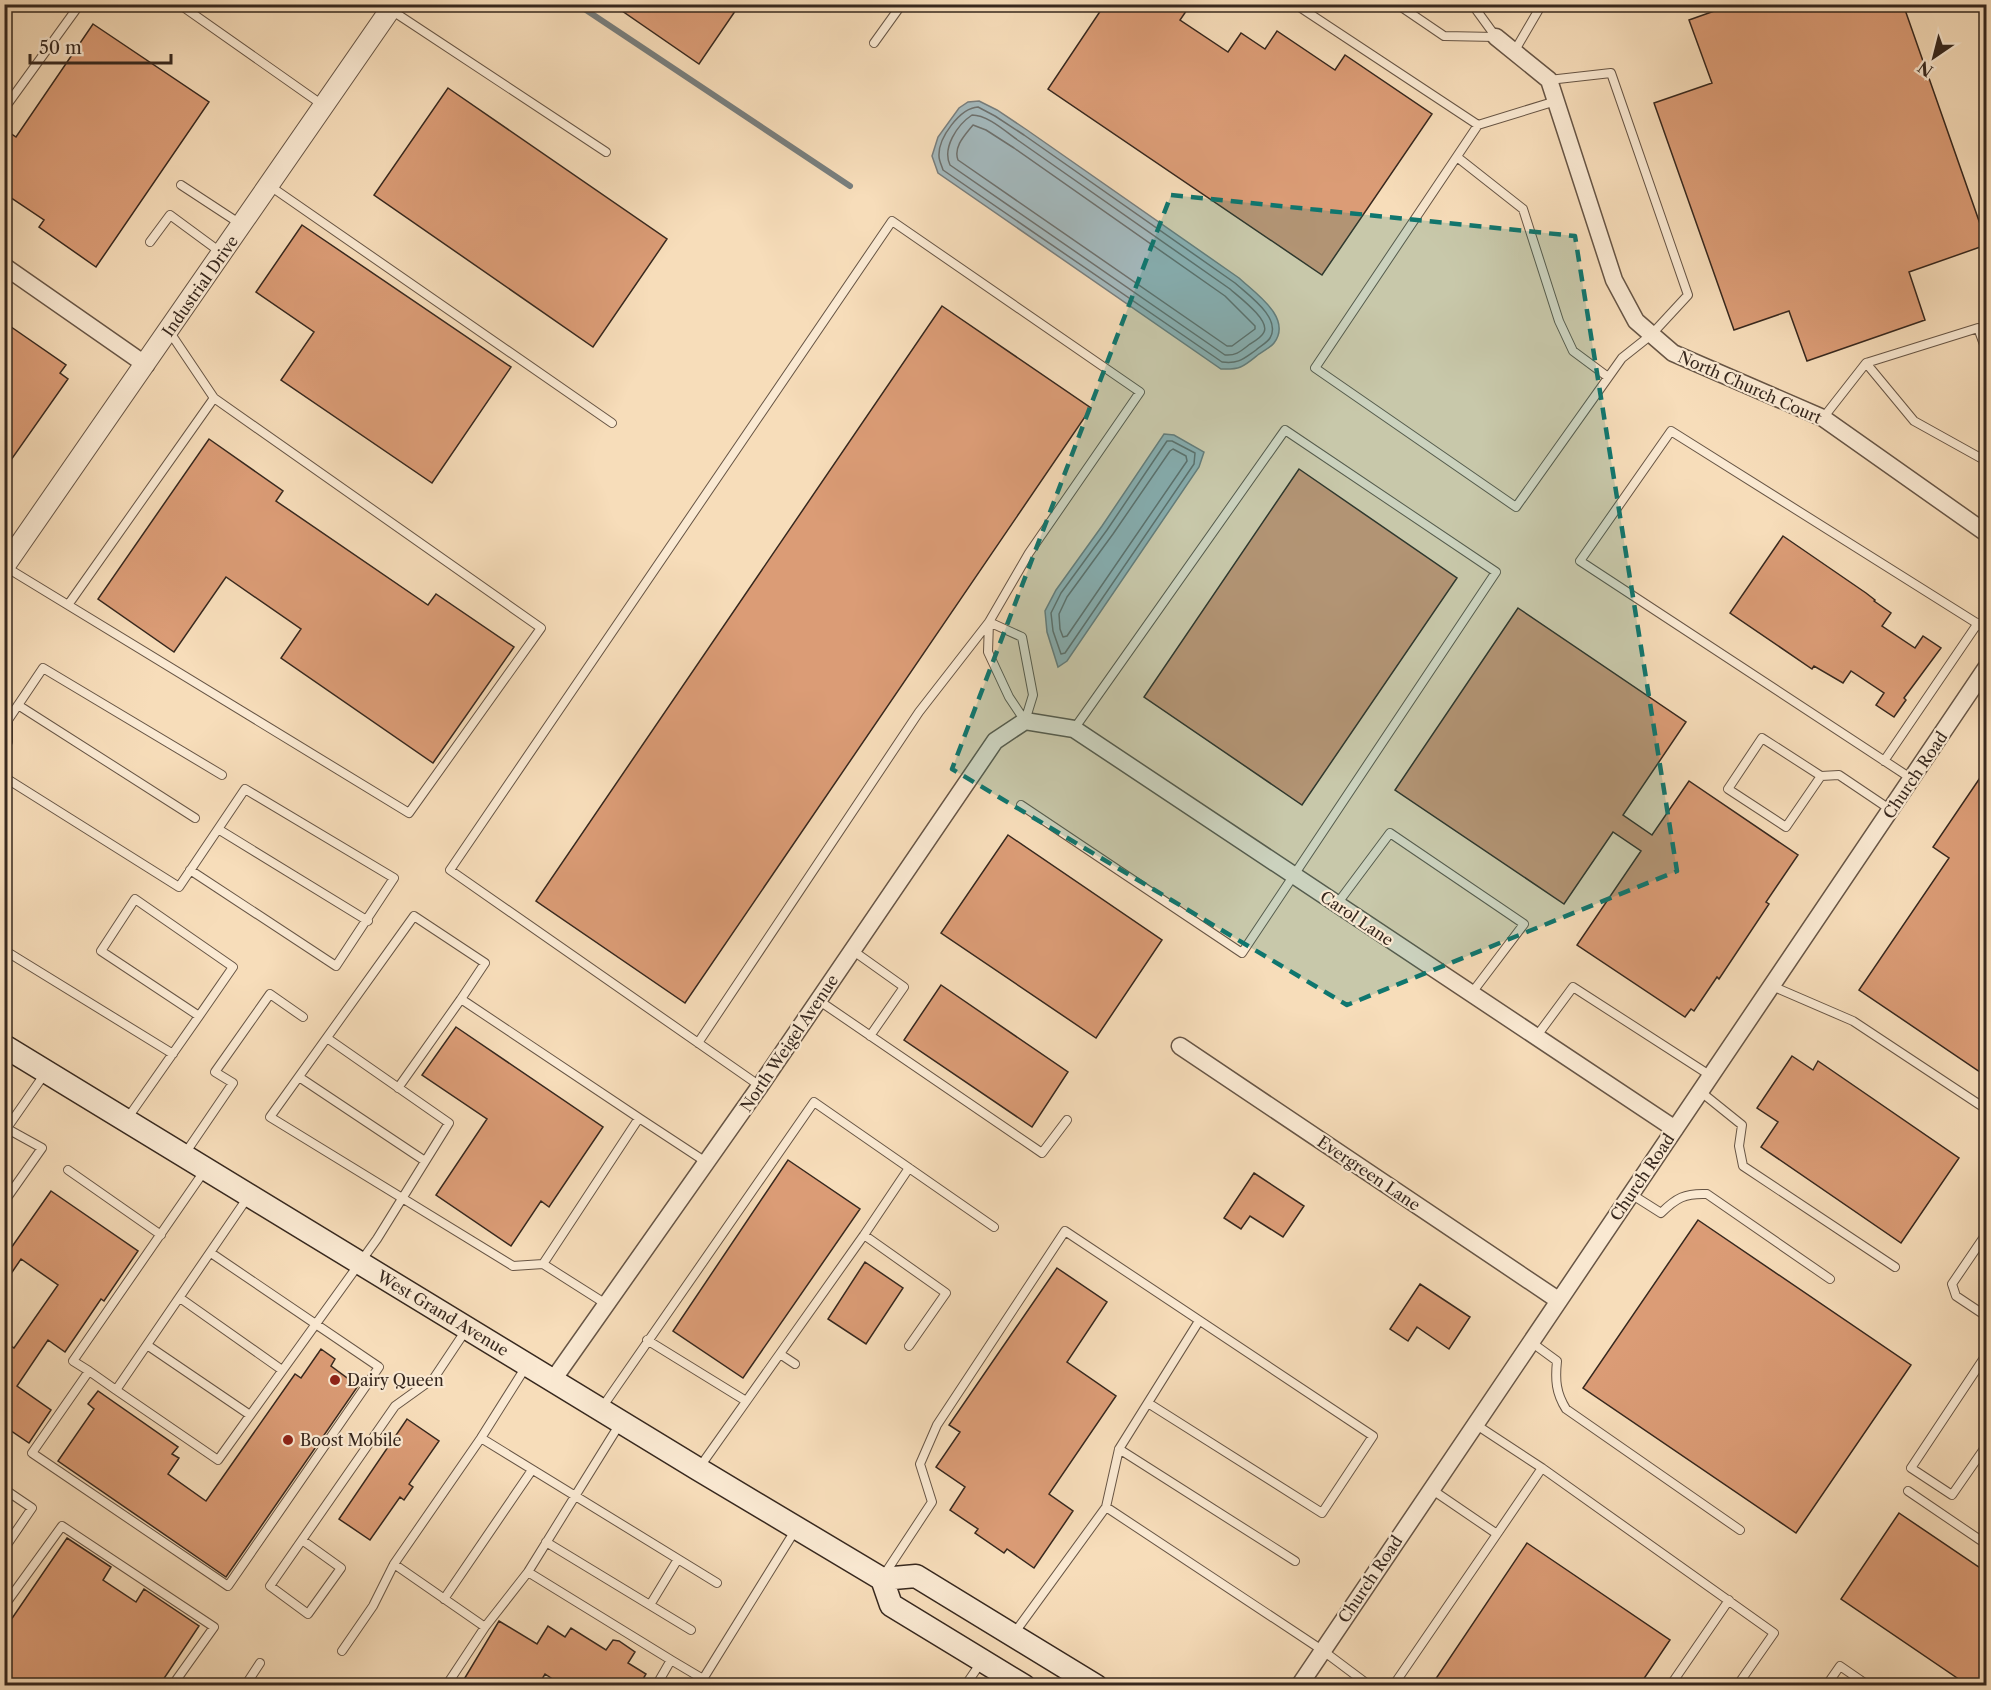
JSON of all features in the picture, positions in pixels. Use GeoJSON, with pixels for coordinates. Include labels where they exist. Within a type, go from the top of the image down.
{"type":"FeatureCollection","features":[{"type":"Feature","properties":{"kind":"main road","name":"West Grand Avenue"},"geometry":{"type":"LineString","coordinates":[[4,1046],[882,1579]]}},
{"type":"Feature","properties":{"kind":"main road"},"geometry":{"type":"LineString","coordinates":[[1024,1686],[891,1605],[882,1579],[916,1576],[1096,1686]]}},
{"type":"Feature","properties":{"kind":"street","name":"Industrial Drive"},"geometry":{"type":"LineString","coordinates":[[5,566],[393,7]]}},
{"type":"Feature","properties":{"kind":"street"},"geometry":{"type":"LineString","coordinates":[[1496,37],[1549,80]]}},
{"type":"Feature","properties":{"kind":"street","name":"North Church Court"},"geometry":{"type":"LineString","coordinates":[[1549,80],[1614,280],[1636,321],[1673,353],[1823,418],[1986,533]]}},
{"type":"Feature","properties":{"kind":"street"},"geometry":{"type":"LineString","coordinates":[[4,266],[146,366]]}},
{"type":"Feature","properties":{"kind":"street","name":"Church Road"},"geometry":{"type":"LineString","coordinates":[[1299,1686],[1986,668]]}},
{"type":"Feature","properties":{"kind":"street","name":"Carol Lane"},"geometry":{"type":"LineString","coordinates":[[1029,722],[1074,729],[1675,1129]]}},
{"type":"Feature","properties":{"kind":"street","name":"North Weigel Avenue"},"geometry":{"type":"LineString","coordinates":[[554,1380],[760,1086],[995,741],[1029,722]]}},
{"type":"Feature","properties":{"kind":"street","name":"Evergreen Lane"},"geometry":{"type":"LineString","coordinates":[[1180,1046],[1558,1300]]}},
{"type":"Feature","properties":{"kind":"lane"},"geometry":{"type":"LineString","coordinates":[[4,109],[80,4]]}},
{"type":"Feature","properties":{"kind":"lane"},"geometry":{"type":"LineString","coordinates":[[179,4],[324,106]]}},
{"type":"Feature","properties":{"kind":"lane"},"geometry":{"type":"LineString","coordinates":[[874,43],[902,4]]}},
{"type":"Feature","properties":{"kind":"lane"},"geometry":{"type":"LineString","coordinates":[[1295,4],[1478,125]]}},
{"type":"Feature","properties":{"kind":"lane"},"geometry":{"type":"LineString","coordinates":[[1397,4],[1444,36],[1496,37]]}},
{"type":"Feature","properties":{"kind":"lane"},"geometry":{"type":"LineString","coordinates":[[1472,4],[1496,37]]}},
{"type":"Feature","properties":{"kind":"lane"},"geometry":{"type":"LineString","coordinates":[[1515,52],[1542,4]]}},
{"type":"Feature","properties":{"kind":"lane"},"geometry":{"type":"LineString","coordinates":[[393,7],[606,152]]}},
{"type":"Feature","properties":{"kind":"lane"},"geometry":{"type":"LineString","coordinates":[[1549,80],[1611,73],[1688,295],[1651,335],[1622,358],[1516,507],[1316,368],[1478,125],[1556,101]]}},
{"type":"Feature","properties":{"kind":"lane"},"geometry":{"type":"LineString","coordinates":[[1457,157],[1523,209],[1559,321],[1573,351],[1608,377]]}},
{"type":"Feature","properties":{"kind":"lane"},"geometry":{"type":"LineString","coordinates":[[181,185],[242,225]]}},
{"type":"Feature","properties":{"kind":"lane"},"geometry":{"type":"LineString","coordinates":[[270,186],[612,423]]}},
{"type":"Feature","properties":{"kind":"lane"},"geometry":{"type":"LineString","coordinates":[[150,242],[170,215],[223,254]]}},
{"type":"Feature","properties":{"kind":"lane"},"geometry":{"type":"LineString","coordinates":[[698,1043],[919,712],[989,622],[1029,553],[1140,392],[892,221],[450,870],[698,1043],[760,1086]]}},
{"type":"Feature","properties":{"kind":"lane"},"geometry":{"type":"LineString","coordinates":[[1823,418],[1866,363],[1978,328],[1986,350]]}},
{"type":"Feature","properties":{"kind":"lane"},"geometry":{"type":"LineString","coordinates":[[5,566],[409,813],[541,628],[214,398],[169,331]]}},
{"type":"Feature","properties":{"kind":"lane"},"geometry":{"type":"LineString","coordinates":[[1866,363],[1914,421],[1986,461]]}},
{"type":"Feature","properties":{"kind":"lane"},"geometry":{"type":"LineString","coordinates":[[68,605],[214,398]]}},
{"type":"Feature","properties":{"kind":"lane"},"geometry":{"type":"LineString","coordinates":[[1021,805],[1242,953],[1496,573],[1285,430],[1074,729]]}},
{"type":"Feature","properties":{"kind":"lane"},"geometry":{"type":"LineString","coordinates":[[1912,779],[1580,561],[1671,430],[1986,629]]}},
{"type":"Feature","properties":{"kind":"lane"},"geometry":{"type":"LineString","coordinates":[[989,622],[988,652],[1009,697],[1029,722]]}},
{"type":"Feature","properties":{"kind":"lane"},"geometry":{"type":"LineString","coordinates":[[989,622],[1022,637],[1033,695],[1029,722]]}},
{"type":"Feature","properties":{"kind":"lane"},"geometry":{"type":"LineString","coordinates":[[1884,761],[1978,623]]}},
{"type":"Feature","properties":{"kind":"lane"},"geometry":{"type":"LineString","coordinates":[[4,748],[8,742],[8,720],[43,668],[222,775]]}},
{"type":"Feature","properties":{"kind":"lane"},"geometry":{"type":"LineString","coordinates":[[18,705],[195,818]]}},
{"type":"Feature","properties":{"kind":"lane"},"geometry":{"type":"LineString","coordinates":[[1821,776],[1786,827],[1728,789],[1762,738],[1821,776],[1839,775],[1891,810]]}},
{"type":"Feature","properties":{"kind":"lane"},"geometry":{"type":"LineString","coordinates":[[4,777],[179,887],[190,870],[245,789],[394,878],[368,921],[336,966],[190,870]]}},
{"type":"Feature","properties":{"kind":"lane"},"geometry":{"type":"LineString","coordinates":[[218,829],[368,921]]}},
{"type":"Feature","properties":{"kind":"lane"},"geometry":{"type":"LineString","coordinates":[[1337,904],[1390,833],[1524,924],[1471,994]]}},
{"type":"Feature","properties":{"kind":"lane"},"geometry":{"type":"LineString","coordinates":[[126,1120],[173,1054],[233,967],[135,899],[101,951],[199,1016]]}},
{"type":"Feature","properties":{"kind":"lane"},"geometry":{"type":"LineString","coordinates":[[398,1088],[485,963],[414,916],[270,1117],[513,1266],[543,1264],[606,1304]]}},
{"type":"Feature","properties":{"kind":"lane"},"geometry":{"type":"LineString","coordinates":[[4,950],[173,1054]]}},
{"type":"Feature","properties":{"kind":"lane"},"geometry":{"type":"LineString","coordinates":[[852,950],[904,987],[870,1036]]}},
{"type":"Feature","properties":{"kind":"lane"},"geometry":{"type":"LineString","coordinates":[[1772,986],[1852,1021],[1986,1109]]}},
{"type":"Feature","properties":{"kind":"lane"},"geometry":{"type":"LineString","coordinates":[[1536,1037],[1573,987],[1711,1076]]}},
{"type":"Feature","properties":{"kind":"lane"},"geometry":{"type":"LineString","coordinates":[[184,1155],[232,1083],[215,1072],[270,994],[303,1017]]}},
{"type":"Feature","properties":{"kind":"lane"},"geometry":{"type":"LineString","coordinates":[[461,999],[706,1162]]}},
{"type":"Feature","properties":{"kind":"lane"},"geometry":{"type":"LineString","coordinates":[[818,1000],[1042,1153],[1066,1119]]}},
{"type":"Feature","properties":{"kind":"lane"},"geometry":{"type":"LineString","coordinates":[[206,1169],[73,1361],[218,1460],[403,1198],[449,1123],[327,1038]]}},
{"type":"Feature","properties":{"kind":"lane"},"geometry":{"type":"LineString","coordinates":[[4,1202],[42,1148],[6,1128],[47,1072]]}},
{"type":"Feature","properties":{"kind":"lane"},"geometry":{"type":"LineString","coordinates":[[299,1077],[426,1161]]}},
{"type":"Feature","properties":{"kind":"lane"},"geometry":{"type":"LineString","coordinates":[[1701,1092],[1742,1125],[1739,1146],[1743,1166],[1896,1267]]}},
{"type":"Feature","properties":{"kind":"lane"},"geometry":{"type":"LineString","coordinates":[[601,1409],[814,1102],[994,1227]]}},
{"type":"Feature","properties":{"kind":"lane"},"geometry":{"type":"LineString","coordinates":[[543,1264],[639,1118]]}},
{"type":"Feature","properties":{"kind":"lane"},"geometry":{"type":"LineString","coordinates":[[698,1469],[909,1168]]}},
{"type":"Feature","properties":{"kind":"lane"},"geometry":{"type":"LineString","coordinates":[[68,1170],[161,1235]]}},
{"type":"Feature","properties":{"kind":"lane"},"geometry":{"type":"LineString","coordinates":[[1631,1194],[1661,1213],[1673,1201],[1692,1194],[1707,1194],[1830,1279]]}},
{"type":"Feature","properties":{"kind":"lane"},"geometry":{"type":"LineString","coordinates":[[116,1390],[250,1195]]}},
{"type":"Feature","properties":{"kind":"lane"},"geometry":{"type":"LineString","coordinates":[[882,1579],[932,1502],[920,1464],[937,1425],[1065,1231],[1373,1436],[1322,1513],[1148,1403]]}},
{"type":"Feature","properties":{"kind":"lane"},"geometry":{"type":"LineString","coordinates":[[1986,1233],[1952,1284],[1956,1296],[1986,1316]]}},
{"type":"Feature","properties":{"kind":"lane"},"geometry":{"type":"LineString","coordinates":[[864,1235],[946,1293],[909,1346]]}},
{"type":"Feature","properties":{"kind":"lane"},"geometry":{"type":"LineString","coordinates":[[89,1371],[32,1453],[228,1586],[379,1367],[211,1253]]}},
{"type":"Feature","properties":{"kind":"lane"},"geometry":{"type":"LineString","coordinates":[[180,1298],[282,1370]]}},
{"type":"Feature","properties":{"kind":"lane"},"geometry":{"type":"LineString","coordinates":[[1013,1635],[1106,1507],[1119,1449],[1199,1321]]}},
{"type":"Feature","properties":{"kind":"lane"},"geometry":{"type":"LineString","coordinates":[[302,1540],[341,1568],[308,1614],[270,1586],[302,1540],[396,1406],[434,1378],[467,1328]]}},
{"type":"Feature","properties":{"kind":"lane"},"geometry":{"type":"LineString","coordinates":[[647,1340],[746,1401]]}},
{"type":"Feature","properties":{"kind":"lane"},"geometry":{"type":"LineString","coordinates":[[1530,1342],[1557,1361],[1555,1383],[1559,1398],[1566,1409],[1740,1530]]}},
{"type":"Feature","properties":{"kind":"lane"},"geometry":{"type":"LineString","coordinates":[[147,1344],[250,1415]]}},
{"type":"Feature","properties":{"kind":"lane"},"geometry":{"type":"LineString","coordinates":[[780,1354],[795,1364]]}},
{"type":"Feature","properties":{"kind":"lane"},"geometry":{"type":"LineString","coordinates":[[1986,1355],[1911,1468],[1952,1495],[1986,1446]]}},
{"type":"Feature","properties":{"kind":"lane"},"geometry":{"type":"LineString","coordinates":[[342,1651],[373,1606],[394,1564],[528,1365]]}},
{"type":"Feature","properties":{"kind":"lane"},"geometry":{"type":"LineString","coordinates":[[446,1686],[485,1627],[528,1572],[621,1421]]}},
{"type":"Feature","properties":{"kind":"lane"},"geometry":{"type":"LineString","coordinates":[[1475,1424],[1542,1468],[1774,1633],[1737,1686]]}},
{"type":"Feature","properties":{"kind":"lane"},"geometry":{"type":"LineString","coordinates":[[481,1438],[717,1583]]}},
{"type":"Feature","properties":{"kind":"lane"},"geometry":{"type":"LineString","coordinates":[[1119,1449],[1295,1560]]}},
{"type":"Feature","properties":{"kind":"lane"},"geometry":{"type":"LineString","coordinates":[[1393,1686],[1542,1468]]}},
{"type":"Feature","properties":{"kind":"lane"},"geometry":{"type":"LineString","coordinates":[[444,1599],[532,1470]]}},
{"type":"Feature","properties":{"kind":"lane"},"geometry":{"type":"LineString","coordinates":[[4,1489],[32,1508],[4,1549]]}},
{"type":"Feature","properties":{"kind":"lane"},"geometry":{"type":"LineString","coordinates":[[1431,1489],[1497,1534]]}},
{"type":"Feature","properties":{"kind":"lane"},"geometry":{"type":"LineString","coordinates":[[1908,1491],[1986,1544]]}},
{"type":"Feature","properties":{"kind":"lane"},"geometry":{"type":"LineString","coordinates":[[1106,1507],[1322,1650],[1370,1686]]}},
{"type":"Feature","properties":{"kind":"lane"},"geometry":{"type":"LineString","coordinates":[[4,1606],[62,1526],[214,1627],[172,1686]]}},
{"type":"Feature","properties":{"kind":"lane"},"geometry":{"type":"LineString","coordinates":[[528,1572],[704,1682],[797,1528]]}},
{"type":"Feature","properties":{"kind":"lane"},"geometry":{"type":"LineString","coordinates":[[546,1542],[691,1630]]}},
{"type":"Feature","properties":{"kind":"lane"},"geometry":{"type":"LineString","coordinates":[[650,1605],[678,1559]]}},
{"type":"Feature","properties":{"kind":"lane"},"geometry":{"type":"LineString","coordinates":[[394,1564],[485,1627]]}},
{"type":"Feature","properties":{"kind":"lane"},"geometry":{"type":"LineString","coordinates":[[1670,1686],[1729,1600]]}},
{"type":"Feature","properties":{"kind":"lane"},"geometry":{"type":"LineString","coordinates":[[656,1686],[671,1660]]}},
{"type":"Feature","properties":{"kind":"lane"},"geometry":{"type":"LineString","coordinates":[[965,1686],[982,1660]]}},
{"type":"Feature","properties":{"kind":"lane"},"geometry":{"type":"LineString","coordinates":[[245,1686],[260,1663]]}},
{"type":"Feature","properties":{"kind":"lane"},"geometry":{"type":"LineString","coordinates":[[1826,1686],[1839,1666],[1869,1686]]}},
{"type":"Feature","properties":{"kind":"highlighted area"},"geometry":{"type":"Polygon","coordinates":[[[1171,195],[1575,236],[1677,871],[1347,1005],[952,769],[1171,195]]]}},
{"type":"Feature","properties":{"kind":"water"},"geometry":{"type":"Polygon","coordinates":[[[979,101],[1027,130],[1239,278],[1270,307],[1275,315],[1279,324],[1279,334],[1274,343],[1242,366],[1221,369],[938,173],[932,156],[938,137],[959,108],[968,102],[979,101]]]}},
{"type":"Feature","properties":{"kind":"water"},"geometry":{"type":"Polygon","coordinates":[[[1164,434],[1174,435],[1204,452],[1199,467],[1067,661],[1058,667],[1047,632],[1045,611],[1056,590],[1164,434]]]}},
{"type":"Feature","properties":{"kind":"building"},"geometry":{"type":"Polygon","coordinates":[[[612,4],[740,4],[699,64],[612,4]]]}},
{"type":"Feature","properties":{"kind":"building"},"geometry":{"type":"Polygon","coordinates":[[[1105,4],[1191,4],[1180,20],[1228,52],[1241,33],[1265,49],[1277,31],[1335,70],[1345,55],[1432,114],[1322,275],[1048,89],[1105,4]]]}},
{"type":"Feature","properties":{"kind":"building"},"geometry":{"type":"Polygon","coordinates":[[[1734,4],[1903,4],[1986,241],[1986,245],[1909,272],[1925,320],[1807,361],[1789,311],[1734,330],[1654,103],[1712,83],[1689,20],[1734,4]]]}},
{"type":"Feature","properties":{"kind":"building"},"geometry":{"type":"Polygon","coordinates":[[[93,24],[209,102],[96,267],[39,227],[44,220],[4,193],[4,129],[16,137],[93,24]]]}},
{"type":"Feature","properties":{"kind":"building"},"geometry":{"type":"Polygon","coordinates":[[[448,88],[667,239],[593,347],[374,195],[448,88]]]}},
{"type":"Feature","properties":{"kind":"building"},"geometry":{"type":"Polygon","coordinates":[[[302,225],[511,367],[432,483],[281,380],[314,332],[256,292],[302,225]]]}},
{"type":"Feature","properties":{"kind":"building"},"geometry":{"type":"Polygon","coordinates":[[[942,306],[1091,408],[685,1003],[536,901],[942,306]]]}},
{"type":"Feature","properties":{"kind":"building"},"geometry":{"type":"Polygon","coordinates":[[[4,322],[66,365],[60,373],[68,379],[4,470],[4,322]]]}},
{"type":"Feature","properties":{"kind":"building"},"geometry":{"type":"Polygon","coordinates":[[[209,439],[283,491],[276,501],[428,605],[436,594],[514,647],[433,763],[281,658],[301,629],[226,577],[174,652],[98,599],[209,439]]]}},
{"type":"Feature","properties":{"kind":"building"},"geometry":{"type":"Polygon","coordinates":[[[1299,469],[1457,578],[1302,805],[1144,697],[1299,469]]]}},
{"type":"Feature","properties":{"kind":"building"},"geometry":{"type":"Polygon","coordinates":[[[1783,536],[1891,613],[1882,626],[1915,648],[1923,636],[1941,648],[1904,698],[1906,700],[1894,717],[1876,705],[1884,693],[1851,671],[1843,683],[1814,666],[1812,669],[1730,613],[1783,536]]]}},
{"type":"Feature","properties":{"kind":"building"},"geometry":{"type":"Polygon","coordinates":[[[1518,608],[1686,722],[1623,815],[1652,835],[1689,781],[1798,855],[1766,902],[1769,904],[1719,979],[1717,977],[1694,1011],[1691,1009],[1685,1017],[1577,945],[1641,851],[1613,832],[1564,904],[1395,790],[1518,608]]]}},
{"type":"Feature","properties":{"kind":"building"},"geometry":{"type":"Polygon","coordinates":[[[1986,769],[1986,1076],[1859,990],[1949,858],[1933,847],[1986,769]]]}},
{"type":"Feature","properties":{"kind":"building"},"geometry":{"type":"Polygon","coordinates":[[[1008,835],[1162,940],[1096,1038],[941,933],[1008,835]]]}},
{"type":"Feature","properties":{"kind":"building"},"geometry":{"type":"Polygon","coordinates":[[[941,985],[1068,1072],[1032,1127],[904,1040],[941,985]]]}},
{"type":"Feature","properties":{"kind":"building"},"geometry":{"type":"Polygon","coordinates":[[[456,1027],[603,1127],[549,1207],[541,1201],[511,1246],[436,1195],[487,1119],[422,1075],[456,1027]]]}},
{"type":"Feature","properties":{"kind":"building"},"geometry":{"type":"Polygon","coordinates":[[[1792,1056],[1813,1070],[1818,1061],[1959,1158],[1901,1243],[1761,1147],[1778,1122],[1757,1108],[1792,1056]]]}},
{"type":"Feature","properties":{"kind":"building"},"geometry":{"type":"Polygon","coordinates":[[[788,1160],[860,1209],[743,1378],[673,1331],[788,1160]]]}},
{"type":"Feature","properties":{"kind":"building"},"geometry":{"type":"Polygon","coordinates":[[[1254,1173],[1304,1206],[1283,1237],[1250,1216],[1241,1229],[1224,1218],[1254,1173]]]}},
{"type":"Feature","properties":{"kind":"building"},"geometry":{"type":"Polygon","coordinates":[[[51,1191],[138,1251],[104,1301],[101,1299],[65,1352],[48,1340],[17,1386],[51,1410],[29,1443],[4,1426],[4,1342],[14,1348],[58,1285],[21,1259],[4,1284],[4,1258],[51,1191]]]}},
{"type":"Feature","properties":{"kind":"building"},"geometry":{"type":"Polygon","coordinates":[[[1698,1220],[1911,1365],[1796,1533],[1583,1388],[1698,1220]]]}},
{"type":"Feature","properties":{"kind":"building"},"geometry":{"type":"Polygon","coordinates":[[[865,1262],[903,1288],[866,1344],[828,1319],[865,1262]]]}},
{"type":"Feature","properties":{"kind":"building"},"geometry":{"type":"Polygon","coordinates":[[[1057,1268],[1107,1302],[1067,1362],[1116,1396],[1049,1494],[1073,1511],[1034,1568],[1007,1549],[1004,1553],[975,1533],[978,1529],[950,1510],[965,1487],[936,1467],[960,1432],[949,1425],[1057,1268]]]}},
{"type":"Feature","properties":{"kind":"building"},"geometry":{"type":"Polygon","coordinates":[[[1420,1284],[1470,1317],[1449,1349],[1417,1327],[1408,1341],[1390,1329],[1420,1284]]]}},
{"type":"Feature","properties":{"kind":"building"},"geometry":{"type":"Polygon","coordinates":[[[321,1349],[335,1359],[331,1366],[358,1386],[226,1577],[58,1461],[94,1409],[88,1404],[98,1391],[178,1447],[172,1454],[179,1458],[168,1474],[206,1501],[295,1374],[301,1378],[321,1349]]]}},
{"type":"Feature","properties":{"kind":"building"},"geometry":{"type":"Polygon","coordinates":[[[407,1419],[439,1441],[409,1484],[413,1487],[404,1500],[400,1497],[370,1540],[339,1519],[407,1419]]]}},
{"type":"Feature","properties":{"kind":"building"},"geometry":{"type":"Polygon","coordinates":[[[1899,1513],[1986,1572],[1986,1686],[1969,1686],[1841,1599],[1899,1513]]]}},
{"type":"Feature","properties":{"kind":"building"},"geometry":{"type":"Polygon","coordinates":[[[67,1538],[111,1567],[103,1580],[136,1602],[144,1589],[199,1626],[159,1686],[10,1686],[4,1682],[4,1630],[67,1538]]]}},
{"type":"Feature","properties":{"kind":"building"},"geometry":{"type":"Polygon","coordinates":[[[1527,1543],[1670,1640],[1639,1686],[1431,1686],[1527,1543]]]}},
{"type":"Feature","properties":{"kind":"building"},"geometry":{"type":"Polygon","coordinates":[[[499,1621],[537,1644],[548,1626],[565,1637],[571,1628],[606,1650],[613,1640],[619,1641],[635,1652],[628,1663],[646,1674],[639,1686],[563,1686],[545,1674],[538,1686],[460,1686],[499,1621]]]}},
{"type":"Feature","properties":{"kind":"waterway"},"geometry":{"type":"LineString","coordinates":[[577,4],[850,186]]}},
{"type":"Feature","properties":{"kind":"place","name":"Dairy Queen"},"geometry":{"type":"Point","coordinates":[335,1380]}},
{"type":"Feature","properties":{"kind":"place","name":"Boost Mobile"},"geometry":{"type":"Point","coordinates":[288,1440]}}]}
